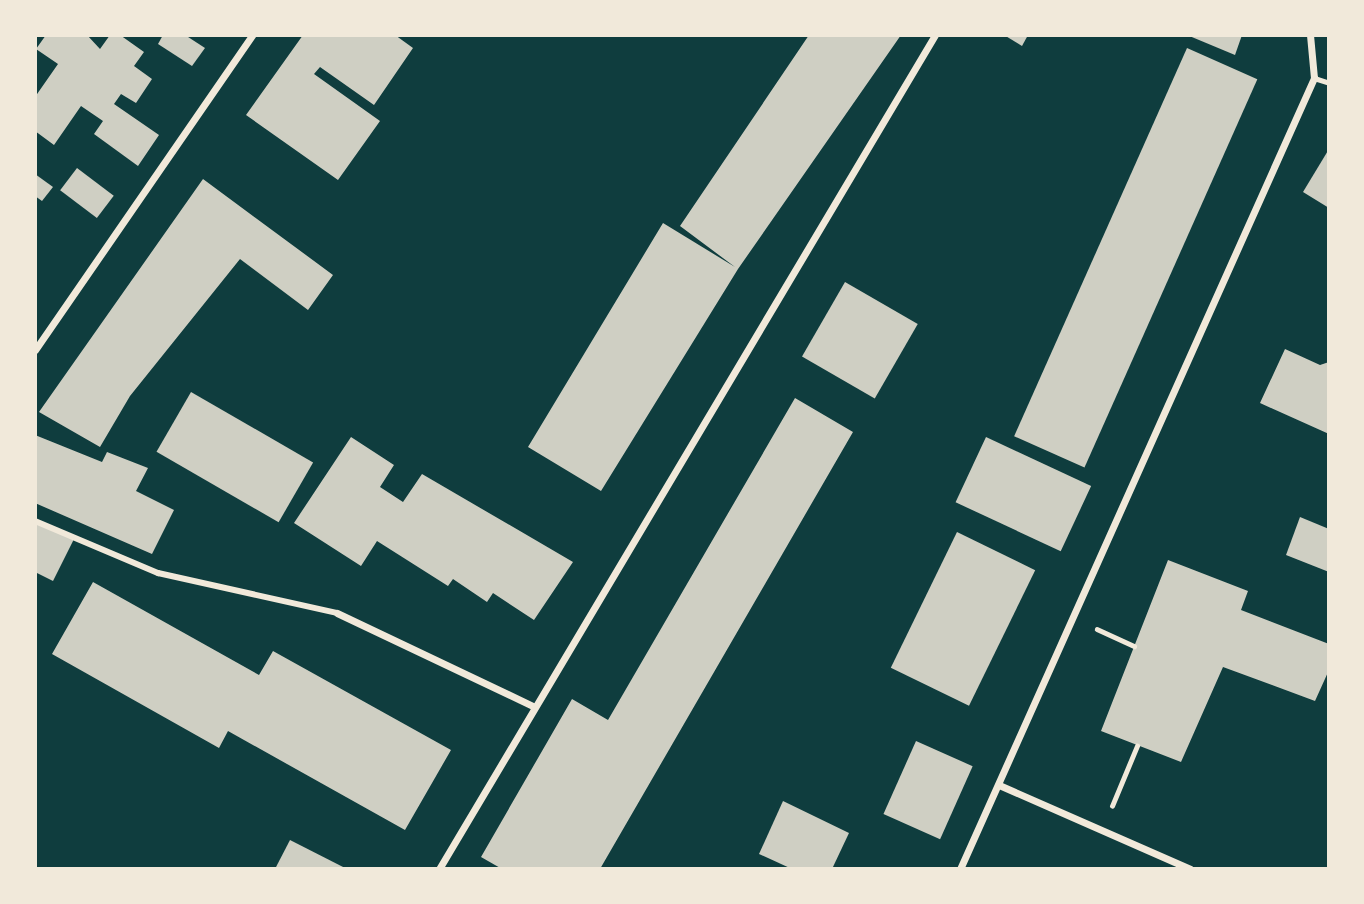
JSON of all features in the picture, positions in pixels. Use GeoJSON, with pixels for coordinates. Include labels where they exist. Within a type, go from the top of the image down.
{"type":"FeatureCollection","features":[{"type":"Feature","properties":{"kind":"street"},"geometry":{"type":"LineString","coordinates":[[35,350],[252,35]]}},
{"type":"Feature","properties":{"kind":"street"},"geometry":{"type":"LineString","coordinates":[[439,869],[533,706],[935,35]]}},
{"type":"Feature","properties":{"kind":"street"},"geometry":{"type":"LineString","coordinates":[[960,869],[1314,78],[1310,35]]}},
{"type":"Feature","properties":{"kind":"street"},"geometry":{"type":"LineString","coordinates":[[35,521],[158,573],[337,613],[533,706]]}},
{"type":"Feature","properties":{"kind":"street"},"geometry":{"type":"LineString","coordinates":[[999,785],[1190,869]]}},
{"type":"Feature","properties":{"kind":"lane"},"geometry":{"type":"LineString","coordinates":[[1314,78],[1329,83]]}},
{"type":"Feature","properties":{"kind":"path"},"geometry":{"type":"LineString","coordinates":[[1073,619],[1135,646]]}},
{"type":"Feature","properties":{"kind":"path"},"geometry":{"type":"LineString","coordinates":[[1103,831],[1137,746]]}},
{"type":"Feature","properties":{"kind":"building"},"geometry":{"type":"Polygon","coordinates":[[[46,35],[87,35],[100,49],[110,35],[120,35],[144,52],[134,66],[152,79],[136,103],[121,94],[114,104],[159,135],[138,166],[94,134],[103,121],[81,106],[54,145],[35,131],[35,97],[58,64],[36,49],[46,35]]]}},
{"type":"Feature","properties":{"kind":"building"},"geometry":{"type":"Polygon","coordinates":[[[163,35],[185,35],[205,48],[192,66],[158,44],[163,35]]]}},
{"type":"Feature","properties":{"kind":"building"},"geometry":{"type":"Polygon","coordinates":[[[303,35],[395,35],[413,48],[374,105],[320,67],[314,74],[380,121],[338,180],[246,115],[303,35]]]}},
{"type":"Feature","properties":{"kind":"building"},"geometry":{"type":"Polygon","coordinates":[[[809,35],[901,35],[738,269],[601,491],[528,447],[663,223],[735,267],[680,226],[809,35]]]}},
{"type":"Feature","properties":{"kind":"building"},"geometry":{"type":"Polygon","coordinates":[[[1004,35],[1028,35],[1022,46],[1004,35]]]}},
{"type":"Feature","properties":{"kind":"building"},"geometry":{"type":"Polygon","coordinates":[[[1187,35],[1242,35],[1235,55],[1187,35]]]}},
{"type":"Feature","properties":{"kind":"building"},"geometry":{"type":"Polygon","coordinates":[[[1187,48],[1257,79],[1084,468],[1014,436],[1187,48]]]}},
{"type":"Feature","properties":{"kind":"building"},"geometry":{"type":"Polygon","coordinates":[[[1329,149],[1329,208],[1303,192],[1329,149]]]}},
{"type":"Feature","properties":{"kind":"building"},"geometry":{"type":"Polygon","coordinates":[[[77,168],[114,196],[97,218],[60,190],[77,168]]]}},
{"type":"Feature","properties":{"kind":"building"},"geometry":{"type":"Polygon","coordinates":[[[35,174],[53,187],[42,201],[35,196],[35,174]]]}},
{"type":"Feature","properties":{"kind":"building"},"geometry":{"type":"Polygon","coordinates":[[[203,179],[333,275],[308,310],[240,259],[130,396],[100,447],[39,412],[203,179]]]}},
{"type":"Feature","properties":{"kind":"building"},"geometry":{"type":"Polygon","coordinates":[[[845,282],[918,324],[875,398],[802,356],[845,282]]]}},
{"type":"Feature","properties":{"kind":"building"},"geometry":{"type":"Polygon","coordinates":[[[1285,349],[1320,365],[1329,362],[1329,434],[1260,403],[1285,349]]]}},
{"type":"Feature","properties":{"kind":"building"},"geometry":{"type":"Polygon","coordinates":[[[191,392],[313,462],[279,522],[156,452],[191,392]]]}},
{"type":"Feature","properties":{"kind":"building"},"geometry":{"type":"Polygon","coordinates":[[[795,398],[853,432],[600,869],[502,869],[481,857],[572,699],[608,720],[795,398]]]}},
{"type":"Feature","properties":{"kind":"building"},"geometry":{"type":"Polygon","coordinates":[[[35,435],[102,462],[107,452],[148,468],[136,491],[174,510],[152,554],[35,503],[35,435]]]}},
{"type":"Feature","properties":{"kind":"building"},"geometry":{"type":"Polygon","coordinates":[[[351,437],[394,465],[380,487],[403,502],[422,474],[573,562],[534,620],[493,593],[487,602],[453,579],[448,586],[377,541],[361,566],[294,523],[351,437]]]}},
{"type":"Feature","properties":{"kind":"building"},"geometry":{"type":"Polygon","coordinates":[[[986,437],[1091,486],[1061,551],[956,502],[986,437]]]}},
{"type":"Feature","properties":{"kind":"building"},"geometry":{"type":"Polygon","coordinates":[[[1300,517],[1329,529],[1329,572],[1286,555],[1300,517]]]}},
{"type":"Feature","properties":{"kind":"building"},"geometry":{"type":"Polygon","coordinates":[[[35,523],[74,539],[53,581],[35,572],[35,523]]]}},
{"type":"Feature","properties":{"kind":"building"},"geometry":{"type":"Polygon","coordinates":[[[957,532],[1035,570],[969,706],[891,668],[957,532]]]}},
{"type":"Feature","properties":{"kind":"building"},"geometry":{"type":"Polygon","coordinates":[[[1168,560],[1248,591],[1241,610],[1329,644],[1329,670],[1315,701],[1223,667],[1181,762],[1101,731],[1168,560]]]}},
{"type":"Feature","properties":{"kind":"building"},"geometry":{"type":"Polygon","coordinates":[[[93,582],[259,675],[273,651],[451,750],[405,830],[228,731],[219,748],[52,654],[93,582]]]}},
{"type":"Feature","properties":{"kind":"building"},"geometry":{"type":"Polygon","coordinates":[[[916,741],[973,766],[940,839],[883,814],[916,741]]]}},
{"type":"Feature","properties":{"kind":"building"},"geometry":{"type":"Polygon","coordinates":[[[783,801],[849,833],[832,869],[792,869],[759,854],[783,801]]]}},
{"type":"Feature","properties":{"kind":"building"},"geometry":{"type":"Polygon","coordinates":[[[290,840],[347,869],[275,869],[290,840]]]}}]}
